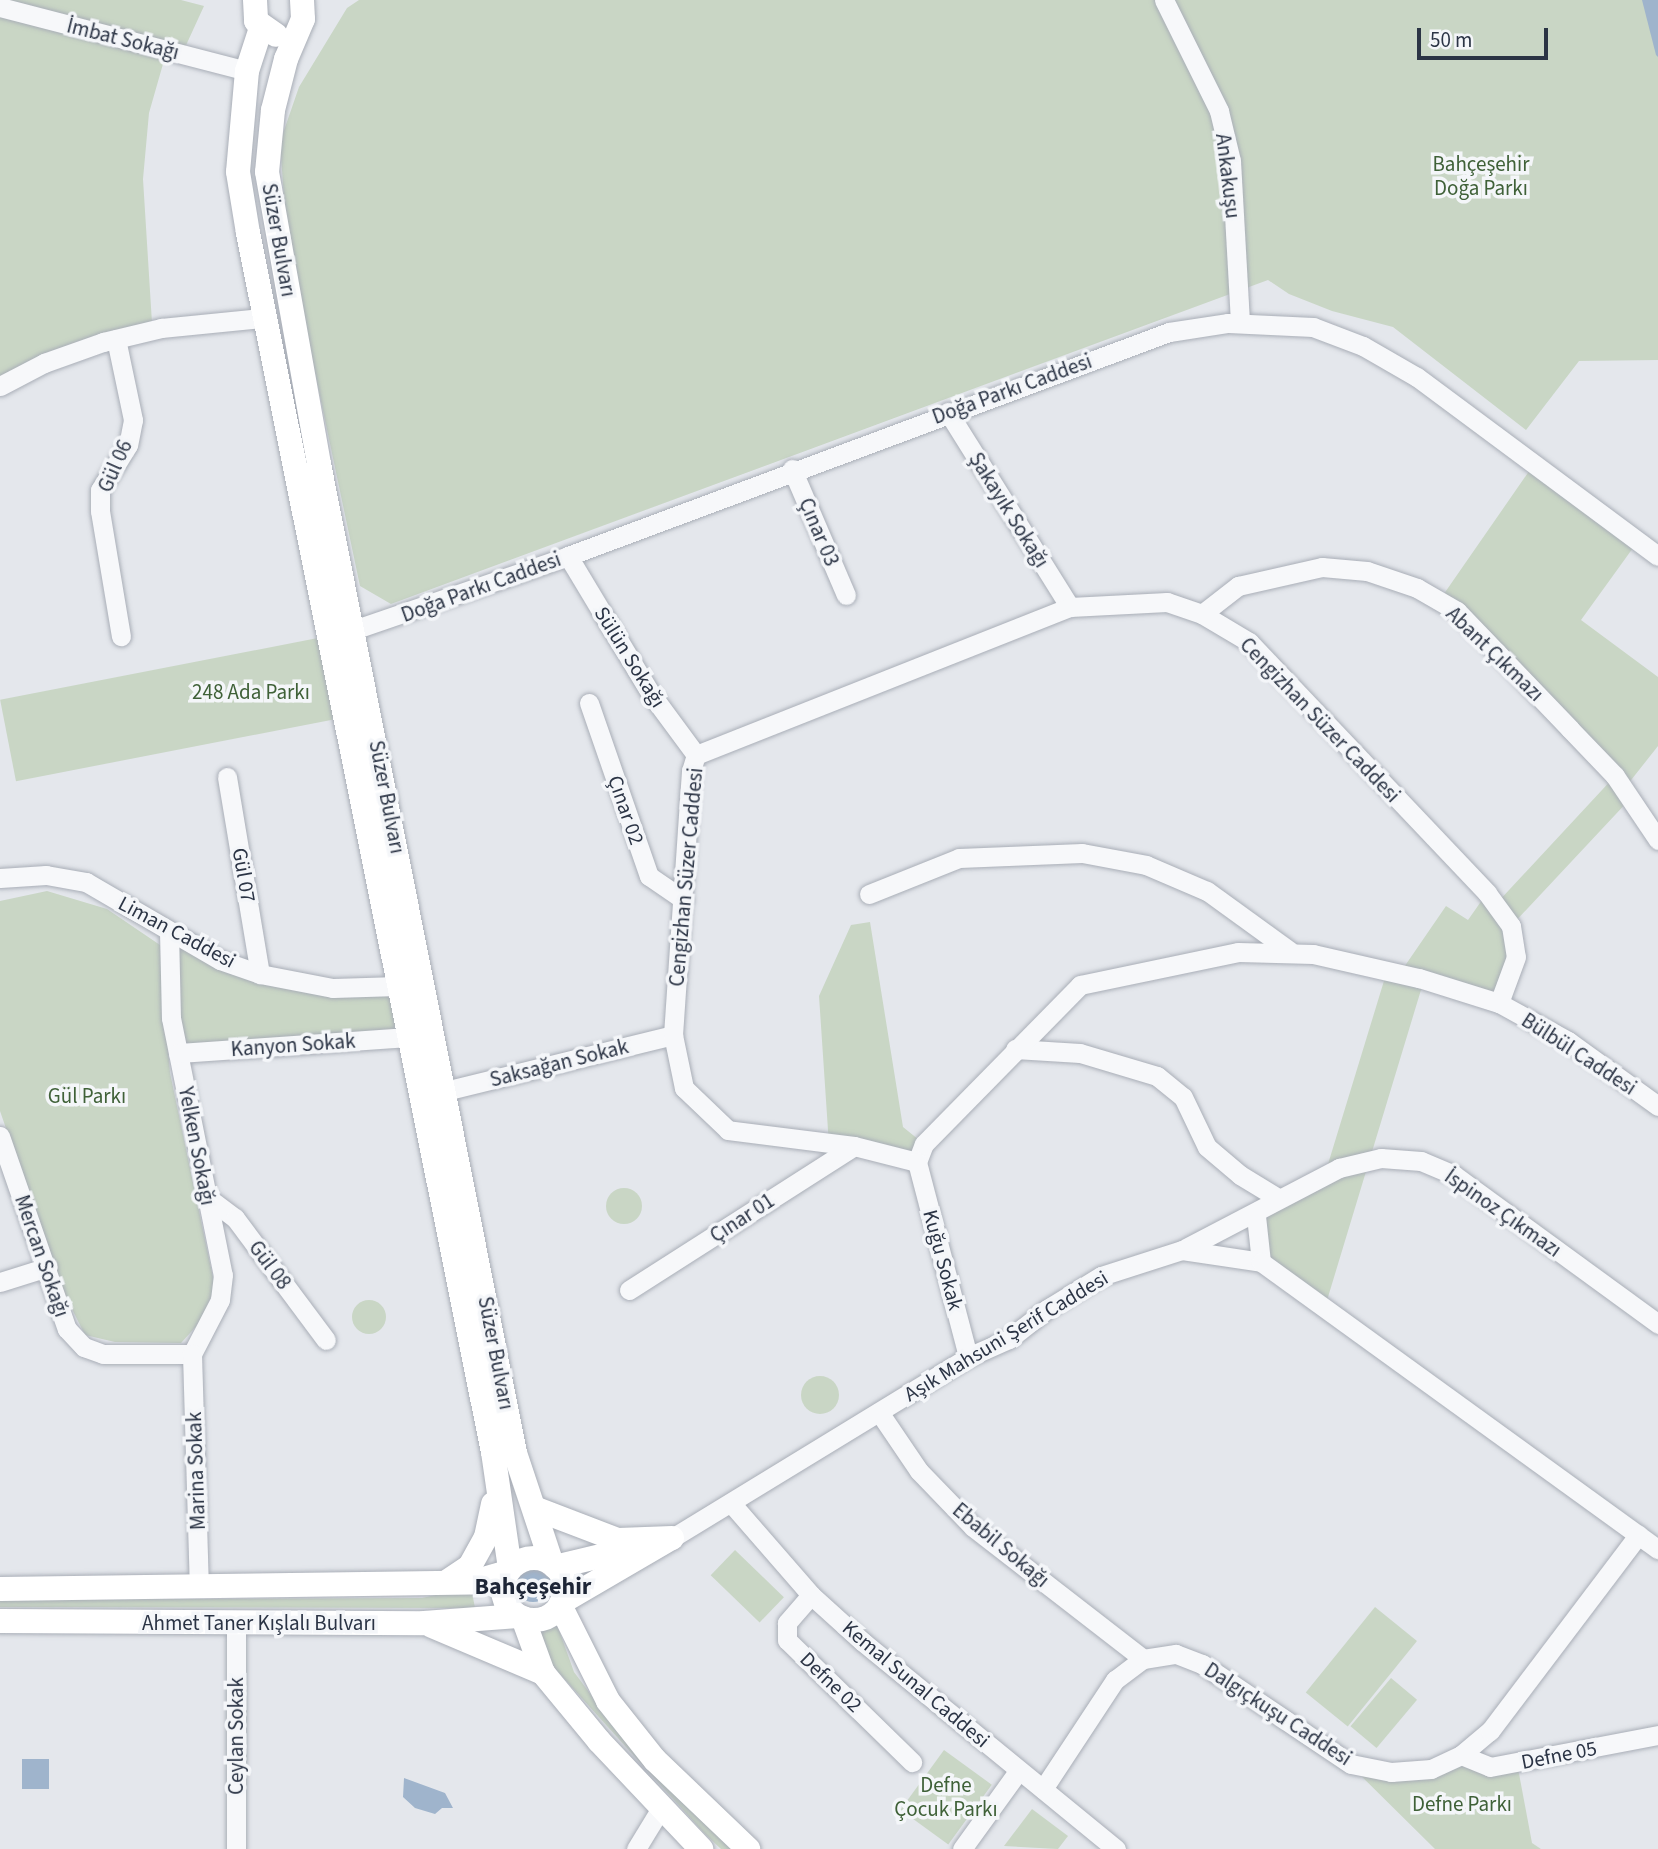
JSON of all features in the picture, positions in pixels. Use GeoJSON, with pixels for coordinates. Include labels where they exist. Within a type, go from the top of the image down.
{"type":"FeatureCollection","features":[{"type":"Feature","properties":{"kind":"main road"},"geometry":{"type":"LineString","coordinates":[[255,0],[254,13],[261,28],[276,35],[323,0]]}},
{"type":"Feature","properties":{"kind":"main road","name":"Süzer Bulvarı"},"geometry":{"type":"LineString","coordinates":[[301,15],[274,110],[267,172],[515,1453],[554,1565]]}},
{"type":"Feature","properties":{"kind":"main road","name":"Süzer Bulvarı"},"geometry":{"type":"LineString","coordinates":[[261,28],[247,71],[238,172],[262,318],[409,1037],[496,1489],[509,1571]]}},
{"type":"Feature","properties":{"kind":"main road"},"geometry":{"type":"LineString","coordinates":[[448,1581],[470,1566],[486,1537],[496,1489]]}},
{"type":"Feature","properties":{"kind":"main road"},"geometry":{"type":"LineString","coordinates":[[534,1508],[618,1540],[673,1538]]}},
{"type":"Feature","properties":{"kind":"main road"},"geometry":{"type":"LineString","coordinates":[[673,1538],[554,1565],[528,1559],[509,1571],[503,1597],[521,1617],[543,1673],[701,1849]]}},
{"type":"Feature","properties":{"kind":"main road"},"geometry":{"type":"LineString","coordinates":[[521,1617],[543,1619],[561,1604],[673,1538]]}},
{"type":"Feature","properties":{"kind":"main road"},"geometry":{"type":"LineString","coordinates":[[554,1565],[565,1586],[561,1604],[608,1701],[655,1760],[748,1849]]}},
{"type":"Feature","properties":{"kind":"main road","name":"Ahmet Taner Kışlalı Bulvarı"},"geometry":{"type":"LineString","coordinates":[[0,1589],[473,1582],[509,1571]]}},
{"type":"Feature","properties":{"kind":"main road","name":"Ahmet Taner Kışlalı Bulvarı"},"geometry":{"type":"LineString","coordinates":[[0,1621],[424,1623],[521,1617]]}},
{"type":"Feature","properties":{"kind":"main road"},"geometry":{"type":"LineString","coordinates":[[424,1623],[543,1673]]}},
{"type":"Feature","properties":{"kind":"street","name":"Ankakuşu"},"geometry":{"type":"LineString","coordinates":[[1164,0],[1219,111],[1231,161],[1240,323]]}},
{"type":"Feature","properties":{"kind":"street","name":"İmbat Sokağı"},"geometry":{"type":"LineString","coordinates":[[0,7],[247,71]]}},
{"type":"Feature","properties":{"kind":"street"},"geometry":{"type":"LineString","coordinates":[[0,386],[44,363],[116,339],[161,328],[262,318]]}},
{"type":"Feature","properties":{"kind":"street","name":"Doğa Parkı Caddesi"},"geometry":{"type":"LineString","coordinates":[[328,636],[355,633],[568,556],[792,469],[1169,332],[1240,323],[1313,327],[1363,346],[1417,377],[1658,556]]}},
{"type":"Feature","properties":{"kind":"street","name":"Gül 06"},"geometry":{"type":"LineString","coordinates":[[116,339],[133,420],[128,445],[100,490],[100,511],[121,636]]}},
{"type":"Feature","properties":{"kind":"street","name":"Şakayık Sokağı"},"geometry":{"type":"LineString","coordinates":[[948,412],[1070,607]]}},
{"type":"Feature","properties":{"kind":"street","name":"Çınar 03"},"geometry":{"type":"LineString","coordinates":[[792,469],[846,595]]}},
{"type":"Feature","properties":{"kind":"street","name":"Sülün Sokağı"},"geometry":{"type":"LineString","coordinates":[[568,556],[651,694],[696,755]]}},
{"type":"Feature","properties":{"kind":"street","name":"Abant Çıkmazı"},"geometry":{"type":"LineString","coordinates":[[1202,614],[1238,586],[1322,567],[1367,571],[1417,588],[1457,611],[1578,737],[1615,776],[1658,841]]}},
{"type":"Feature","properties":{"kind":"street","name":"Cengizhan Süzer Caddesi"},"geometry":{"type":"LineString","coordinates":[[917,1162],[854,1146],[729,1130],[684,1088],[673,1035],[691,771],[696,755],[1070,607],[1167,602],[1202,614],[1249,642],[1487,893],[1511,926],[1516,957],[1499,1003]]}},
{"type":"Feature","properties":{"kind":"street","name":"Çınar 02"},"geometry":{"type":"LineString","coordinates":[[589,703],[649,876],[684,900]]}},
{"type":"Feature","properties":{"kind":"street","name":"Gül 07"},"geometry":{"type":"LineString","coordinates":[[227,777],[261,974]]}},
{"type":"Feature","properties":{"kind":"street"},"geometry":{"type":"LineString","coordinates":[[869,894],[959,858],[1082,853],[1146,865],[1207,891],[1290,951]]}},
{"type":"Feature","properties":{"kind":"street","name":"Liman Caddesi"},"geometry":{"type":"LineString","coordinates":[[0,878],[46,875],[86,882],[220,960],[261,974],[333,988],[398,986]]}},
{"type":"Feature","properties":{"kind":"street","name":"Yelken Sokağı"},"geometry":{"type":"LineString","coordinates":[[169,930],[171,1018],[223,1275],[220,1300],[192,1354]]}},
{"type":"Feature","properties":{"kind":"street"},"geometry":{"type":"LineString","coordinates":[[917,1162],[924,1144],[1014,1049],[1080,985],[1238,952],[1290,951],[1419,978],[1499,1003]]}},
{"type":"Feature","properties":{"kind":"street","name":"Bülbül Caddesi"},"geometry":{"type":"LineString","coordinates":[[1499,1003],[1567,1041],[1658,1106]]}},
{"type":"Feature","properties":{"kind":"street","name":"Saksağan Sokak"},"geometry":{"type":"LineString","coordinates":[[445,1091],[673,1035]]}},
{"type":"Feature","properties":{"kind":"street","name":"Kanyon Sokak"},"geometry":{"type":"LineString","coordinates":[[178,1053],[409,1037]]}},
{"type":"Feature","properties":{"kind":"street"},"geometry":{"type":"LineString","coordinates":[[1014,1049],[1080,1053],[1157,1076],[1183,1097],[1207,1147],[1240,1175],[1278,1198]]}},
{"type":"Feature","properties":{"kind":"street","name":"Mercan Sokağı"},"geometry":{"type":"LineString","coordinates":[[0,1136],[48,1267],[67,1328],[84,1347],[103,1354],[192,1354]]}},
{"type":"Feature","properties":{"kind":"street","name":"Çınar 01"},"geometry":{"type":"LineString","coordinates":[[629,1290],[854,1146]]}},
{"type":"Feature","properties":{"kind":"street","name":"İspinoz Çıkmazı"},"geometry":{"type":"LineString","coordinates":[[1182,1250],[1256,1216],[1278,1198],[1339,1168],[1381,1158],[1422,1161],[1454,1175],[1658,1324]]}},
{"type":"Feature","properties":{"kind":"street","name":"Kuğu Sokak"},"geometry":{"type":"LineString","coordinates":[[917,1162],[968,1357]]}},
{"type":"Feature","properties":{"kind":"street","name":"Gül 08"},"geometry":{"type":"LineString","coordinates":[[207,1197],[234,1218],[326,1340]]}},
{"type":"Feature","properties":{"kind":"street"},"geometry":{"type":"LineString","coordinates":[[1256,1216],[1261,1262]]}},
{"type":"Feature","properties":{"kind":"street","name":"Aşık Mahsuni Şerif Caddesi"},"geometry":{"type":"LineString","coordinates":[[673,1538],[968,1357],[1009,1339],[1047,1309],[1101,1276],[1182,1250],[1261,1262],[1658,1549]]}},
{"type":"Feature","properties":{"kind":"street"},"geometry":{"type":"LineString","coordinates":[[0,1282],[48,1267]]}},
{"type":"Feature","properties":{"kind":"street","name":"Marina Sokak"},"geometry":{"type":"LineString","coordinates":[[192,1354],[199,1587]]}},
{"type":"Feature","properties":{"kind":"street","name":"Ebabil Sokağı"},"geometry":{"type":"LineString","coordinates":[[879,1412],[919,1471],[974,1527],[1143,1659]]}},
{"type":"Feature","properties":{"kind":"street","name":"Kemal Sunal Caddesi"},"geometry":{"type":"LineString","coordinates":[[731,1503],[811,1595],[1116,1849]]}},
{"type":"Feature","properties":{"kind":"street","name":"Dalgıçkuşu Caddesi"},"geometry":{"type":"LineString","coordinates":[[1043,1789],[1115,1680],[1143,1659],[1176,1654],[1202,1664],[1351,1764],[1391,1772],[1431,1769],[1461,1755],[1490,1731],[1638,1535]]}},
{"type":"Feature","properties":{"kind":"street","name":"Defne 02"},"geometry":{"type":"LineString","coordinates":[[811,1595],[787,1623],[787,1640],[912,1762]]}},
{"type":"Feature","properties":{"kind":"street","name":"Ceylan Sokak"},"geometry":{"type":"LineString","coordinates":[[236,1623],[236,1849]]}},
{"type":"Feature","properties":{"kind":"street","name":"Defne 05"},"geometry":{"type":"LineString","coordinates":[[1461,1755],[1490,1767],[1658,1735]]}},
{"type":"Feature","properties":{"kind":"street"},"geometry":{"type":"LineString","coordinates":[[962,1849],[1019,1770]]}},
{"type":"Feature","properties":{"kind":"street"},"geometry":{"type":"LineString","coordinates":[[636,1849],[662,1808]]}},
{"type":"Feature","properties":{"kind":"green space"},"geometry":{"type":"Polygon","coordinates":[[[0,0],[181,0],[204,6],[182,54],[167,50],[149,113],[143,179],[152,323],[0,379],[0,0]]]}},
{"type":"Feature","properties":{"kind":"green space","name":"Bahçeşehir Doğa Parkı"},"geometry":{"type":"Polygon","coordinates":[[[359,0],[1658,0],[1658,360],[1579,361],[1526,430],[1393,327],[1332,311],[1289,294],[1268,280],[391,604],[360,586],[287,240],[280,142],[299,87],[347,8],[359,0]]]}},
{"type":"Feature","properties":{"kind":"green space"},"geometry":{"type":"Polygon","coordinates":[[[1534,464],[1638,541],[1581,620],[1658,677],[1658,746],[1624,789],[1630,799],[1511,926],[1499,1003],[1424,980],[1325,1307],[1261,1262],[1256,1216],[1325,1174],[1387,971],[1400,973],[1446,906],[1468,920],[1487,893],[1496,904],[1615,776],[1439,601],[1534,464]]]}},
{"type":"Feature","properties":{"kind":"green space","name":"248 Ada Parkı"},"geometry":{"type":"Polygon","coordinates":[[[328,636],[344,717],[16,781],[0,700],[328,636]]]}},
{"type":"Feature","properties":{"kind":"green space","name":"Gül Parkı"},"geometry":{"type":"Polygon","coordinates":[[[47,891],[107,909],[160,945],[170,1073],[215,1287],[201,1321],[181,1343],[115,1342],[85,1335],[61,1287],[0,1111],[0,901],[47,891]]]}},
{"type":"Feature","properties":{"kind":"green space"},"geometry":{"type":"Polygon","coordinates":[[[870,922],[903,1127],[924,1144],[917,1162],[829,1145],[819,996],[851,925],[870,922]]]}},
{"type":"Feature","properties":{"kind":"green space"},"geometry":{"type":"Polygon","coordinates":[[[169,931],[261,974],[398,986],[409,1037],[178,1053],[169,931]]]}},
{"type":"Feature","properties":{"kind":"green space"},"geometry":{"type":"Polygon","coordinates":[[[624,1188],[637,1193],[642,1206],[637,1219],[624,1224],[611,1219],[606,1206],[611,1193],[624,1188]]]}},
{"type":"Feature","properties":{"kind":"green space"},"geometry":{"type":"Polygon","coordinates":[[[369,1300],[381,1305],[386,1317],[381,1329],[369,1334],[357,1329],[352,1317],[357,1305],[369,1300]]]}},
{"type":"Feature","properties":{"kind":"green space"},"geometry":{"type":"Polygon","coordinates":[[[820,1376],[833,1382],[839,1395],[833,1408],[820,1414],[807,1408],[801,1395],[807,1382],[820,1376]]]}},
{"type":"Feature","properties":{"kind":"green space"},"geometry":{"type":"Polygon","coordinates":[[[735,1550],[784,1597],[760,1622],[711,1575],[735,1550]]]}},
{"type":"Feature","properties":{"kind":"green space"},"geometry":{"type":"Polygon","coordinates":[[[471,1587],[475,1608],[0,1607],[0,1600],[422,1598],[471,1587]]]}},
{"type":"Feature","properties":{"kind":"green space"},"geometry":{"type":"Polygon","coordinates":[[[1375,1607],[1417,1641],[1348,1726],[1306,1692],[1375,1607]]]}},
{"type":"Feature","properties":{"kind":"green space"},"geometry":{"type":"Polygon","coordinates":[[[555,1619],[574,1672],[609,1719],[735,1849],[721,1849],[704,1833],[550,1663],[529,1626],[555,1619]]]}},
{"type":"Feature","properties":{"kind":"green space"},"geometry":{"type":"Polygon","coordinates":[[[1391,1678],[1417,1700],[1377,1748],[1351,1726],[1391,1678]]]}},
{"type":"Feature","properties":{"kind":"green space","name":"Defne Çocuk Parkı"},"geometry":{"type":"Polygon","coordinates":[[[944,1750],[992,1785],[948,1845],[901,1810],[944,1750]]]}},
{"type":"Feature","properties":{"kind":"green space","name":"Defne Parkı"},"geometry":{"type":"Polygon","coordinates":[[[1461,1755],[1517,1763],[1532,1843],[1541,1849],[1435,1849],[1345,1760],[1391,1772],[1461,1755]]]}},
{"type":"Feature","properties":{"kind":"green space"},"geometry":{"type":"Polygon","coordinates":[[[1032,1809],[1068,1836],[1058,1849],[1004,1846],[1032,1809]]]}},
{"type":"Feature","properties":{"kind":"water"},"geometry":{"type":"Polygon","coordinates":[[[1642,0],[1658,0],[1658,57],[1656,55],[1642,0]]]}},
{"type":"Feature","properties":{"kind":"water"},"geometry":{"type":"Polygon","coordinates":[[[533,1566],[545,1572],[551,1584],[545,1596],[533,1602],[521,1596],[515,1584],[521,1572],[533,1566]]]}},
{"type":"Feature","properties":{"kind":"water"},"geometry":{"type":"Polygon","coordinates":[[[22,1759],[49,1759],[49,1789],[22,1789],[22,1759]]]}},
{"type":"Feature","properties":{"kind":"water"},"geometry":{"type":"Polygon","coordinates":[[[404,1778],[445,1793],[453,1808],[442,1808],[435,1814],[415,1808],[403,1797],[404,1778]]]}},
{"type":"Feature","properties":{"kind":"district","name":"Bahçeşehir"},"geometry":{"type":"Point","coordinates":[533,1587]}}]}
